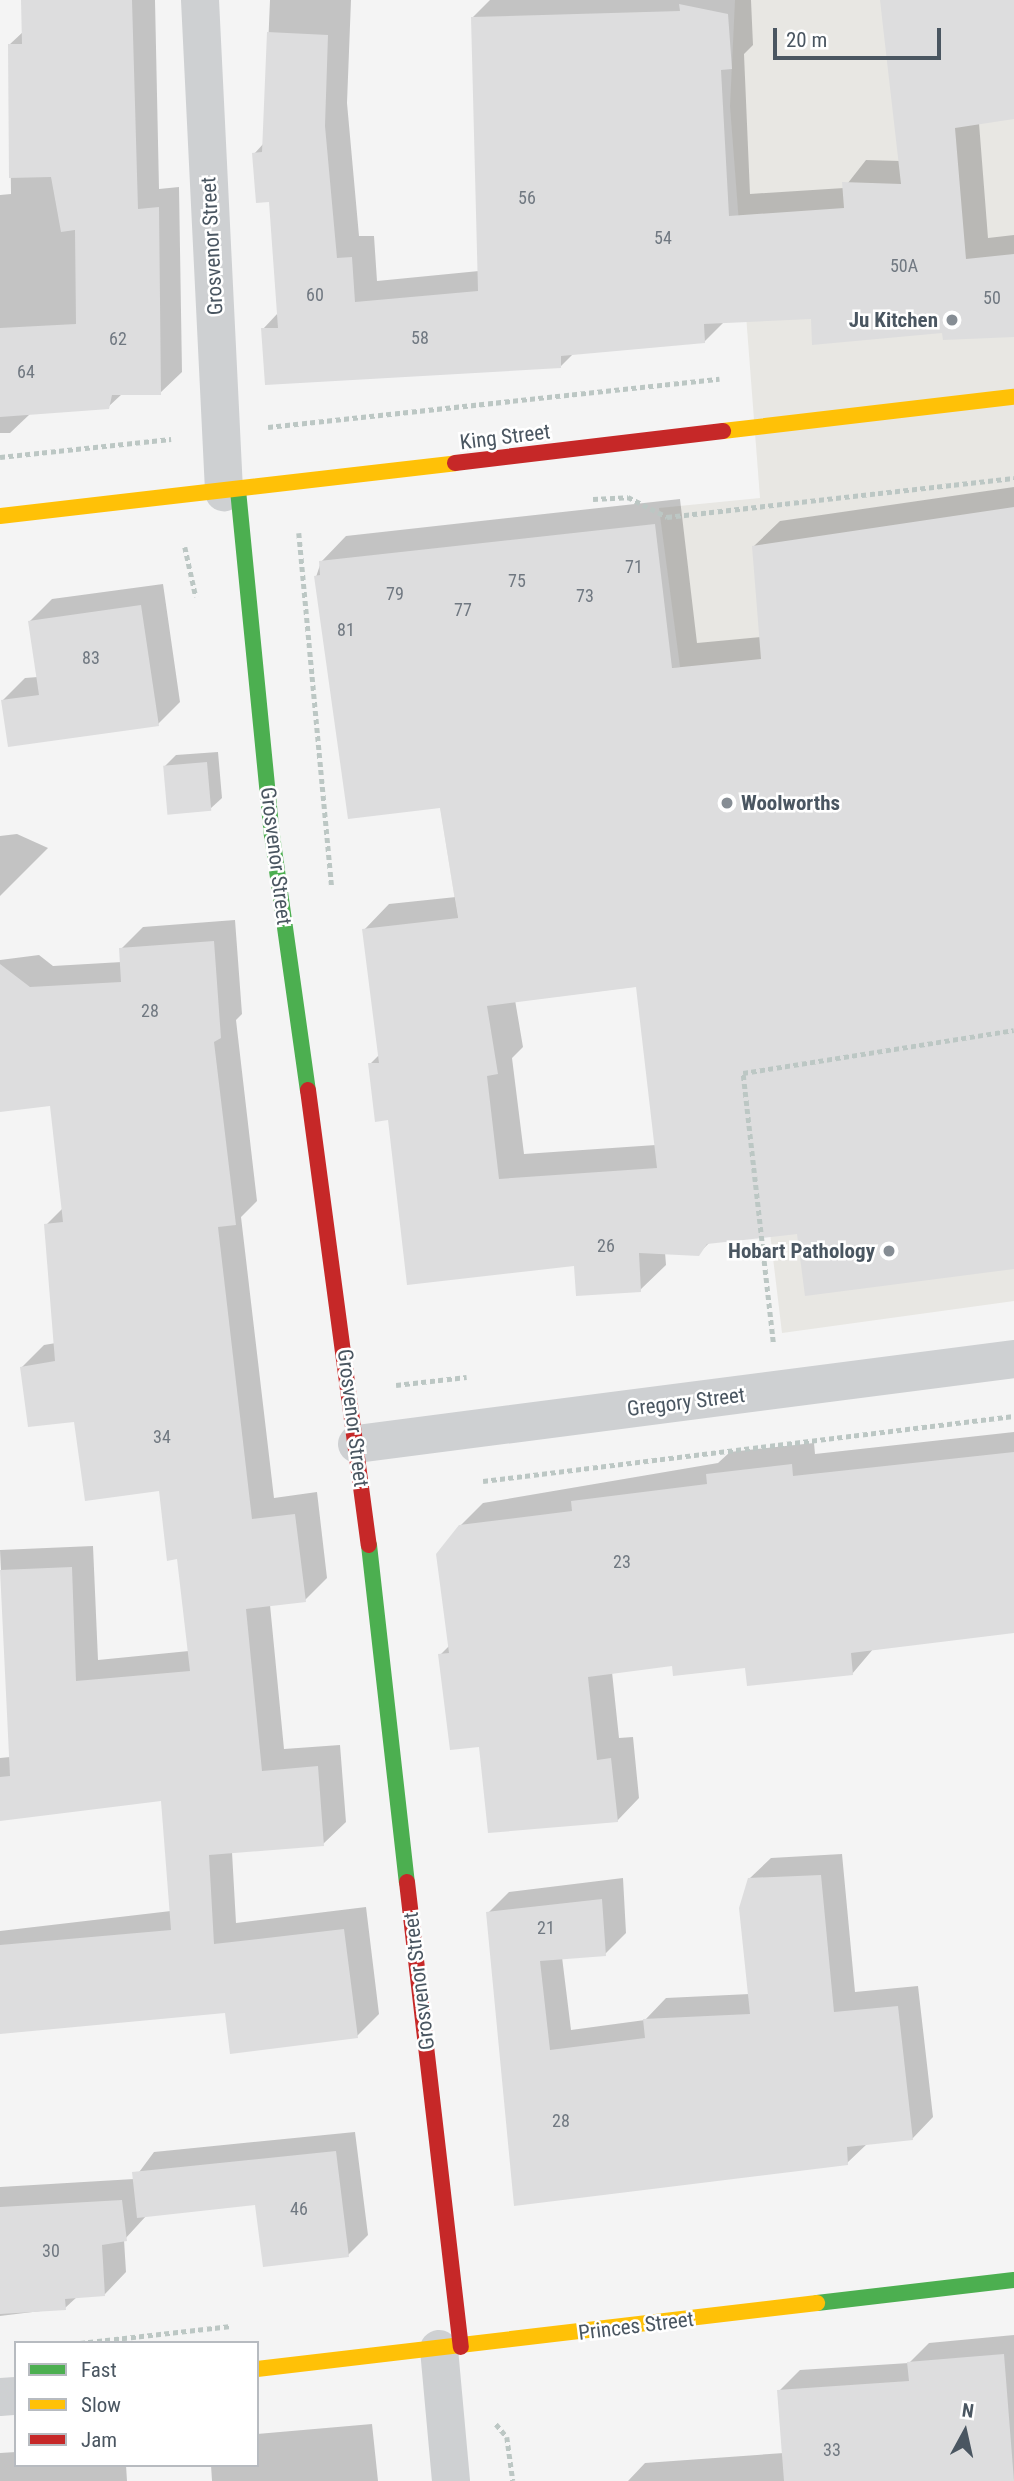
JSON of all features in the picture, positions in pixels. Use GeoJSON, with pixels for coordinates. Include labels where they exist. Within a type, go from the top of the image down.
{"type":"FeatureCollection","features":[{"type":"Feature","properties":{"kind":"street","name":"Grosvenor Street"},"geometry":{"type":"LineString","coordinates":[[200,0],[231,491],[272,835],[357,1444],[450,2348],[451,2481]]}},
{"type":"Feature","properties":{"kind":"street","name":"King Street"},"geometry":{"type":"LineString","coordinates":[[0,516],[1014,397]]}},
{"type":"Feature","properties":{"kind":"street","name":"Gregory Street"},"geometry":{"type":"LineString","coordinates":[[357,1444],[1014,1359]]}},
{"type":"Feature","properties":{"kind":"street","name":"Princes Street"},"geometry":{"type":"LineString","coordinates":[[259,2369],[1014,2280]]}},
{"type":"Feature","properties":{"kind":"path"},"geometry":{"type":"LineString","coordinates":[[261,428],[726,378]]}},
{"type":"Feature","properties":{"kind":"path"},"geometry":{"type":"LineString","coordinates":[[0,457],[186,437]]}},
{"type":"Feature","properties":{"kind":"path"},"geometry":{"type":"LineString","coordinates":[[582,501],[628,497],[667,517],[1014,478]]}},
{"type":"Feature","properties":{"kind":"path"},"geometry":{"type":"LineString","coordinates":[[310,532],[296,533],[333,894]]}},
{"type":"Feature","properties":{"kind":"path"},"geometry":{"type":"LineString","coordinates":[[189,546],[198,614]]}},
{"type":"Feature","properties":{"kind":"path"},"geometry":{"type":"LineString","coordinates":[[778,1390],[743,1073],[1014,1030]]}},
{"type":"Feature","properties":{"kind":"path"},"geometry":{"type":"LineString","coordinates":[[759,1342],[786,1339]]}},
{"type":"Feature","properties":{"kind":"path"},"geometry":{"type":"LineString","coordinates":[[394,1371],[396,1385],[477,1376]]}},
{"type":"Feature","properties":{"kind":"path"},"geometry":{"type":"LineString","coordinates":[[98,2341],[245,2325]]}},
{"type":"Feature","properties":{"kind":"path"},"geometry":{"type":"LineString","coordinates":[[492,2419],[507,2437],[513,2481]]}},
{"type":"Feature","properties":{"kind":"shaded area"},"geometry":{"type":"Polygon","coordinates":[[[735,0],[1014,0],[1014,1301],[782,1333],[739,974],[472,1007],[422,694],[680,667],[659,508],[760,498],[730,106],[735,0]]]}},
{"type":"Feature","properties":{"kind":"building"},"geometry":{"type":"Polygon","coordinates":[[[21,0],[132,0],[138,209],[159,207],[161,395],[112,395],[109,409],[0,417],[0,328],[76,324],[75,230],[61,232],[51,177],[9,178],[8,44],[22,44],[21,0]]]}},
{"type":"Feature","properties":{"kind":"building"},"geometry":{"type":"Polygon","coordinates":[[[880,0],[1014,0],[1014,119],[955,128],[966,259],[1014,254],[1014,337],[943,340],[942,333],[812,345],[811,319],[704,324],[705,343],[561,356],[561,368],[265,385],[261,328],[278,328],[269,202],[256,203],[252,153],[262,152],[267,32],[328,35],[325,126],[337,258],[352,257],[355,302],[478,291],[471,17],[680,11],[679,4],[728,14],[732,69],[721,70],[729,216],[844,208],[842,182],[901,184],[880,0]]]}},
{"type":"Feature","properties":{"kind":"building"},"geometry":{"type":"Polygon","coordinates":[[[1014,507],[1014,1269],[805,1296],[797,1234],[707,1244],[699,1256],[639,1253],[641,1292],[576,1296],[574,1266],[407,1285],[388,1120],[375,1122],[368,1063],[379,1063],[362,929],[458,918],[440,808],[348,819],[314,576],[320,575],[319,561],[655,524],[672,668],[761,659],[752,546],[1014,507]],[[636,987],[487,1006],[498,1074],[487,1076],[499,1179],[657,1168],[636,987]]]}},
{"type":"Feature","properties":{"kind":"building"},"geometry":{"type":"Polygon","coordinates":[[[141,605],[159,726],[8,747],[1,700],[39,695],[28,621],[141,605]]]}},
{"type":"Feature","properties":{"kind":"building"},"geometry":{"type":"Polygon","coordinates":[[[207,762],[211,811],[167,815],[163,766],[207,762]]]}},
{"type":"Feature","properties":{"kind":"building"},"geometry":{"type":"Polygon","coordinates":[[[214,941],[221,1038],[214,1042],[236,1225],[218,1227],[252,1519],[295,1514],[306,1602],[246,1609],[262,1771],[318,1766],[324,1846],[209,1855],[214,1944],[344,1929],[358,2038],[230,2054],[225,2013],[0,2034],[0,1945],[171,1930],[161,1801],[0,1821],[0,1777],[10,1776],[0,1570],[72,1567],[76,1681],[190,1671],[177,1559],[167,1561],[159,1491],[85,1501],[74,1422],[28,1427],[20,1367],[55,1361],[44,1224],[63,1222],[50,1106],[0,1112],[0,964],[30,987],[121,982],[119,948],[214,941]]]}},
{"type":"Feature","properties":{"kind":"building"},"geometry":{"type":"Polygon","coordinates":[[[1014,1452],[1014,1633],[851,1653],[853,1675],[747,1686],[745,1668],[673,1676],[672,1666],[588,1677],[597,1760],[611,1758],[618,1822],[488,1833],[479,1747],[450,1750],[438,1654],[449,1653],[436,1554],[459,1525],[572,1511],[571,1501],[707,1484],[706,1474],[792,1464],[793,1476],[1014,1452]]]}},
{"type":"Feature","properties":{"kind":"building"},"geometry":{"type":"Polygon","coordinates":[[[821,1875],[834,2012],[898,2006],[913,2140],[847,2147],[848,2165],[514,2206],[486,1912],[602,1899],[606,1956],[540,1961],[550,2050],[645,2038],[643,2019],[750,2014],[739,1908],[748,1878],[821,1875]]]}},
{"type":"Feature","properties":{"kind":"building"},"geometry":{"type":"Polygon","coordinates":[[[336,2151],[349,2257],[263,2267],[255,2205],[137,2218],[132,2172],[336,2151]]]}},
{"type":"Feature","properties":{"kind":"building"},"geometry":{"type":"Polygon","coordinates":[[[122,2200],[127,2241],[102,2245],[105,2296],[65,2299],[66,2310],[0,2314],[0,2207],[122,2200]]]}},
{"type":"Feature","properties":{"kind":"building"},"geometry":{"type":"Polygon","coordinates":[[[1004,2354],[1014,2481],[784,2481],[777,2390],[909,2381],[907,2362],[1004,2354]]]}},
{"type":"Feature","properties":{"kind":"traffic: fast"},"geometry":{"type":"LineString","coordinates":[[238,490],[272,835],[308,1090]]}},
{"type":"Feature","properties":{"kind":"traffic: fast"},"geometry":{"type":"LineString","coordinates":[[369,1545],[407,1882]]}},
{"type":"Feature","properties":{"kind":"traffic: fast"},"geometry":{"type":"LineString","coordinates":[[817,2303],[1014,2280]]}},
{"type":"Feature","properties":{"kind":"traffic: slow"},"geometry":{"type":"LineString","coordinates":[[723,431],[1014,397]]}},
{"type":"Feature","properties":{"kind":"traffic: slow"},"geometry":{"type":"LineString","coordinates":[[0,516],[455,463]]}},
{"type":"Feature","properties":{"kind":"traffic: slow"},"geometry":{"type":"LineString","coordinates":[[259,2369],[817,2303]]}},
{"type":"Feature","properties":{"kind":"traffic: jam"},"geometry":{"type":"LineString","coordinates":[[455,463],[723,431]]}},
{"type":"Feature","properties":{"kind":"traffic: jam"},"geometry":{"type":"LineString","coordinates":[[308,1090],[369,1545]]}},
{"type":"Feature","properties":{"kind":"traffic: jam"},"geometry":{"type":"LineString","coordinates":[[407,1882],[461,2347]]}},
{"type":"Feature","properties":{"kind":"place","name":"Ju Kitchen"},"geometry":{"type":"Point","coordinates":[952,320]}},
{"type":"Feature","properties":{"kind":"place","name":"Woolworths"},"geometry":{"type":"Point","coordinates":[727,803]}},
{"type":"Feature","properties":{"kind":"place","name":"Hobart Pathology"},"geometry":{"type":"Point","coordinates":[889,1251]}}]}
